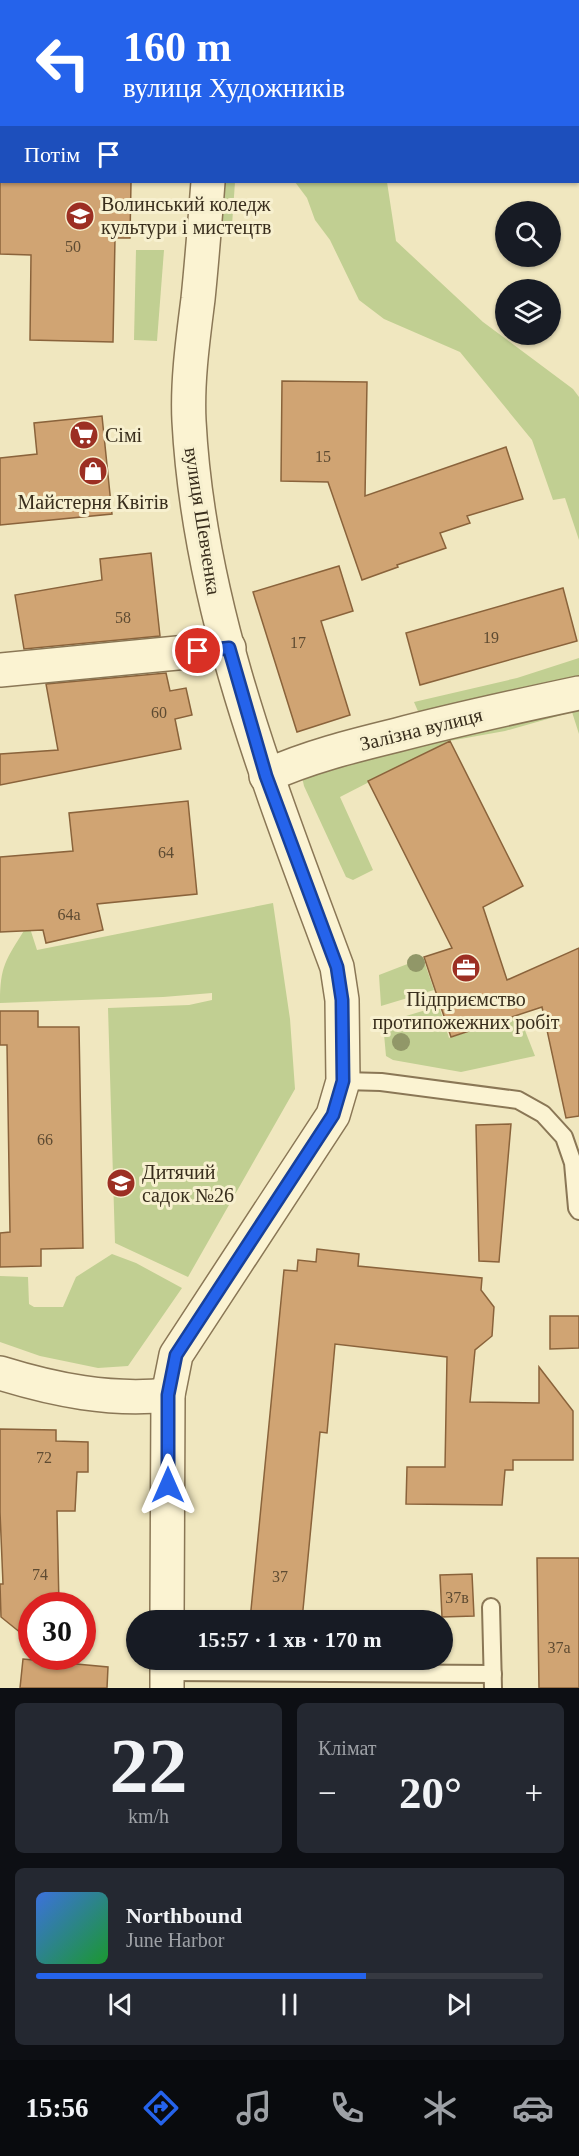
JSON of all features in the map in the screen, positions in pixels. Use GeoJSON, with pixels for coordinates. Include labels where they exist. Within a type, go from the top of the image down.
{"type":"FeatureCollection","features":[{"type":"Feature","properties":{"kind":"street","name":"вулиця Шевченка"},"geometry":{"type":"LineString","coordinates":[[167,1610],[168,1395],[176,1355],[333,1115],[343,1081],[342,1000],[337,967],[266,776],[213,596],[204,548],[189,420],[191,357],[208,183]]}},
{"type":"Feature","properties":{"kind":"street"},"geometry":{"type":"LineString","coordinates":[[0,669],[229,648]]}},
{"type":"Feature","properties":{"kind":"street","name":"Залізна вулиця"},"geometry":{"type":"LineString","coordinates":[[266,776],[290,765],[348,747],[471,716],[579,693]]}},
{"type":"Feature","properties":{"kind":"street"},"geometry":{"type":"LineString","coordinates":[[0,1373],[31,1383],[78,1393],[140,1398],[168,1395]]}},
{"type":"Feature","properties":{"kind":"lane"},"geometry":{"type":"LineString","coordinates":[[343,1081],[381,1082],[518,1100],[535,1109],[543,1114],[564,1137],[573,1163],[579,1211]]}},
{"type":"Feature","properties":{"kind":"lane"},"geometry":{"type":"LineString","coordinates":[[167,1673],[493,1681],[491,1606]]}},
{"type":"Feature","properties":{"kind":"green space"},"geometry":{"type":"Polygon","coordinates":[[[224,183],[235,183],[232,225],[221,224],[224,183]]]}},
{"type":"Feature","properties":{"kind":"green space"},"geometry":{"type":"Polygon","coordinates":[[[296,183],[387,183],[396,241],[495,331],[495,345],[514,345],[573,389],[579,397],[579,540],[565,498],[553,500],[532,440],[460,352],[384,319],[359,300],[330,240],[315,220],[307,198],[296,183]]]}},
{"type":"Feature","properties":{"kind":"green space"},"geometry":{"type":"Polygon","coordinates":[[[136,250],[164,250],[157,341],[134,340],[136,250]]]}},
{"type":"Feature","properties":{"kind":"green space"},"geometry":{"type":"Polygon","coordinates":[[[579,658],[579,678],[420,716],[414,702],[517,678],[579,658]]]}},
{"type":"Feature","properties":{"kind":"green space"},"geometry":{"type":"Polygon","coordinates":[[[579,706],[579,734],[572,712],[505,731],[449,741],[340,797],[373,870],[353,880],[346,877],[304,786],[302,777],[305,772],[579,706]]]}},
{"type":"Feature","properties":{"kind":"green space"},"geometry":{"type":"Polygon","coordinates":[[[18,891],[37,950],[273,903],[290,1019],[295,1089],[188,1277],[115,1243],[108,1008],[189,1005],[212,1000],[212,993],[0,1003],[1,980],[5,963],[25,929],[18,891]]]}},
{"type":"Feature","properties":{"kind":"green space"},"geometry":{"type":"Polygon","coordinates":[[[423,958],[434,990],[381,1006],[379,975],[423,958]]]}},
{"type":"Feature","properties":{"kind":"green space"},"geometry":{"type":"Polygon","coordinates":[[[439,1006],[449,1038],[519,1015],[535,1056],[461,1072],[393,1060],[386,1056],[383,1023],[439,1006]]]}},
{"type":"Feature","properties":{"kind":"green space"},"geometry":{"type":"Polygon","coordinates":[[[112,1254],[136,1263],[182,1288],[128,1366],[98,1368],[40,1356],[0,1342],[0,1276],[28,1277],[29,1304],[34,1307],[63,1307],[76,1277],[112,1254]]]}},
{"type":"Feature","properties":{"kind":"building"},"geometry":{"type":"Polygon","coordinates":[[[0,183],[131,183],[130,238],[115,238],[113,342],[30,340],[31,255],[0,254],[0,183]]]}},
{"type":"Feature","properties":{"kind":"building"},"geometry":{"type":"Polygon","coordinates":[[[282,381],[367,382],[365,496],[506,447],[523,499],[467,516],[470,523],[440,533],[446,548],[362,580],[328,482],[281,481],[282,381]]]}},
{"type":"Feature","properties":{"kind":"building"},"geometry":{"type":"Polygon","coordinates":[[[102,416],[112,514],[0,525],[0,458],[37,454],[34,423],[102,416]]]}},
{"type":"Feature","properties":{"kind":"building"},"geometry":{"type":"Polygon","coordinates":[[[151,553],[160,636],[24,649],[15,595],[102,580],[100,559],[151,553]]]}},
{"type":"Feature","properties":{"kind":"building"},"geometry":{"type":"Polygon","coordinates":[[[339,566],[353,611],[321,621],[350,715],[297,732],[253,592],[339,566]]]}},
{"type":"Feature","properties":{"kind":"building"},"geometry":{"type":"Polygon","coordinates":[[[563,588],[577,641],[420,685],[406,633],[563,588]]]}},
{"type":"Feature","properties":{"kind":"building"},"geometry":{"type":"Polygon","coordinates":[[[166,673],[170,691],[186,688],[192,715],[175,719],[181,749],[0,785],[0,754],[58,750],[46,684],[166,673]]]}},
{"type":"Feature","properties":{"kind":"building"},"geometry":{"type":"Polygon","coordinates":[[[450,741],[523,886],[483,907],[507,980],[579,948],[579,1116],[566,1118],[542,1007],[451,1037],[424,957],[452,948],[368,781],[450,741]]]}},
{"type":"Feature","properties":{"kind":"building"},"geometry":{"type":"Polygon","coordinates":[[[188,801],[197,894],[97,904],[103,930],[46,943],[43,930],[0,932],[0,857],[73,851],[69,813],[188,801]]]}},
{"type":"Feature","properties":{"kind":"building"},"geometry":{"type":"Polygon","coordinates":[[[0,1011],[38,1011],[38,1027],[79,1027],[83,1248],[41,1249],[41,1266],[0,1267],[0,1233],[10,1232],[7,1045],[0,1045],[0,1011]]]}},
{"type":"Feature","properties":{"kind":"building"},"geometry":{"type":"Polygon","coordinates":[[[511,1124],[499,1262],[479,1261],[476,1125],[511,1124]]]}},
{"type":"Feature","properties":{"kind":"building"},"geometry":{"type":"Polygon","coordinates":[[[317,1249],[359,1254],[358,1266],[482,1278],[481,1290],[494,1307],[492,1336],[475,1350],[470,1402],[539,1403],[539,1367],[573,1411],[573,1460],[513,1460],[513,1470],[505,1470],[502,1505],[406,1504],[407,1467],[445,1467],[447,1357],[335,1344],[327,1433],[320,1432],[303,1610],[251,1610],[284,1270],[297,1271],[298,1260],[316,1262],[317,1249]]]}},
{"type":"Feature","properties":{"kind":"building"},"geometry":{"type":"Polygon","coordinates":[[[550,1316],[579,1316],[579,1348],[550,1349],[550,1316]]]}},
{"type":"Feature","properties":{"kind":"building"},"geometry":{"type":"Polygon","coordinates":[[[0,1429],[56,1430],[56,1441],[88,1442],[88,1472],[77,1472],[75,1511],[57,1511],[59,1592],[18,1592],[18,1631],[1,1617],[0,1584],[3,1584],[0,1429]]]}},
{"type":"Feature","properties":{"kind":"building"},"geometry":{"type":"Polygon","coordinates":[[[537,1558],[579,1558],[579,1688],[539,1688],[537,1558]]]}},
{"type":"Feature","properties":{"kind":"building"},"geometry":{"type":"Polygon","coordinates":[[[472,1574],[474,1616],[453,1617],[453,1610],[442,1610],[440,1575],[472,1574]]]}},
{"type":"Feature","properties":{"kind":"building"},"geometry":{"type":"Polygon","coordinates":[[[96,1666],[108,1667],[107,1688],[20,1688],[22,1670],[96,1670],[96,1666]]]}},
{"type":"Feature","properties":{"kind":"place","name":"Волинський коледж культури і мистецтв"},"geometry":{"type":"Point","coordinates":[80,216]}},
{"type":"Feature","properties":{"kind":"place","name":"Сімі"},"geometry":{"type":"Point","coordinates":[84,435]}},
{"type":"Feature","properties":{"kind":"place","name":"Майстерня Квітів"},"geometry":{"type":"Point","coordinates":[93,471]}},
{"type":"Feature","properties":{"kind":"place","name":"Підприємство протипожежних робіт"},"geometry":{"type":"Point","coordinates":[466,968]}},
{"type":"Feature","properties":{"kind":"place","name":"Дитячий садок №26"},"geometry":{"type":"Point","coordinates":[121,1183]}},
{"type":"Feature","properties":{"kind":"route"},"geometry":{"type":"LineString","coordinates":[[168,1485],[168,1395],[176,1355],[333,1115],[343,1081],[342,1000],[337,967],[266,776],[229,648],[198,651]]}}]}
